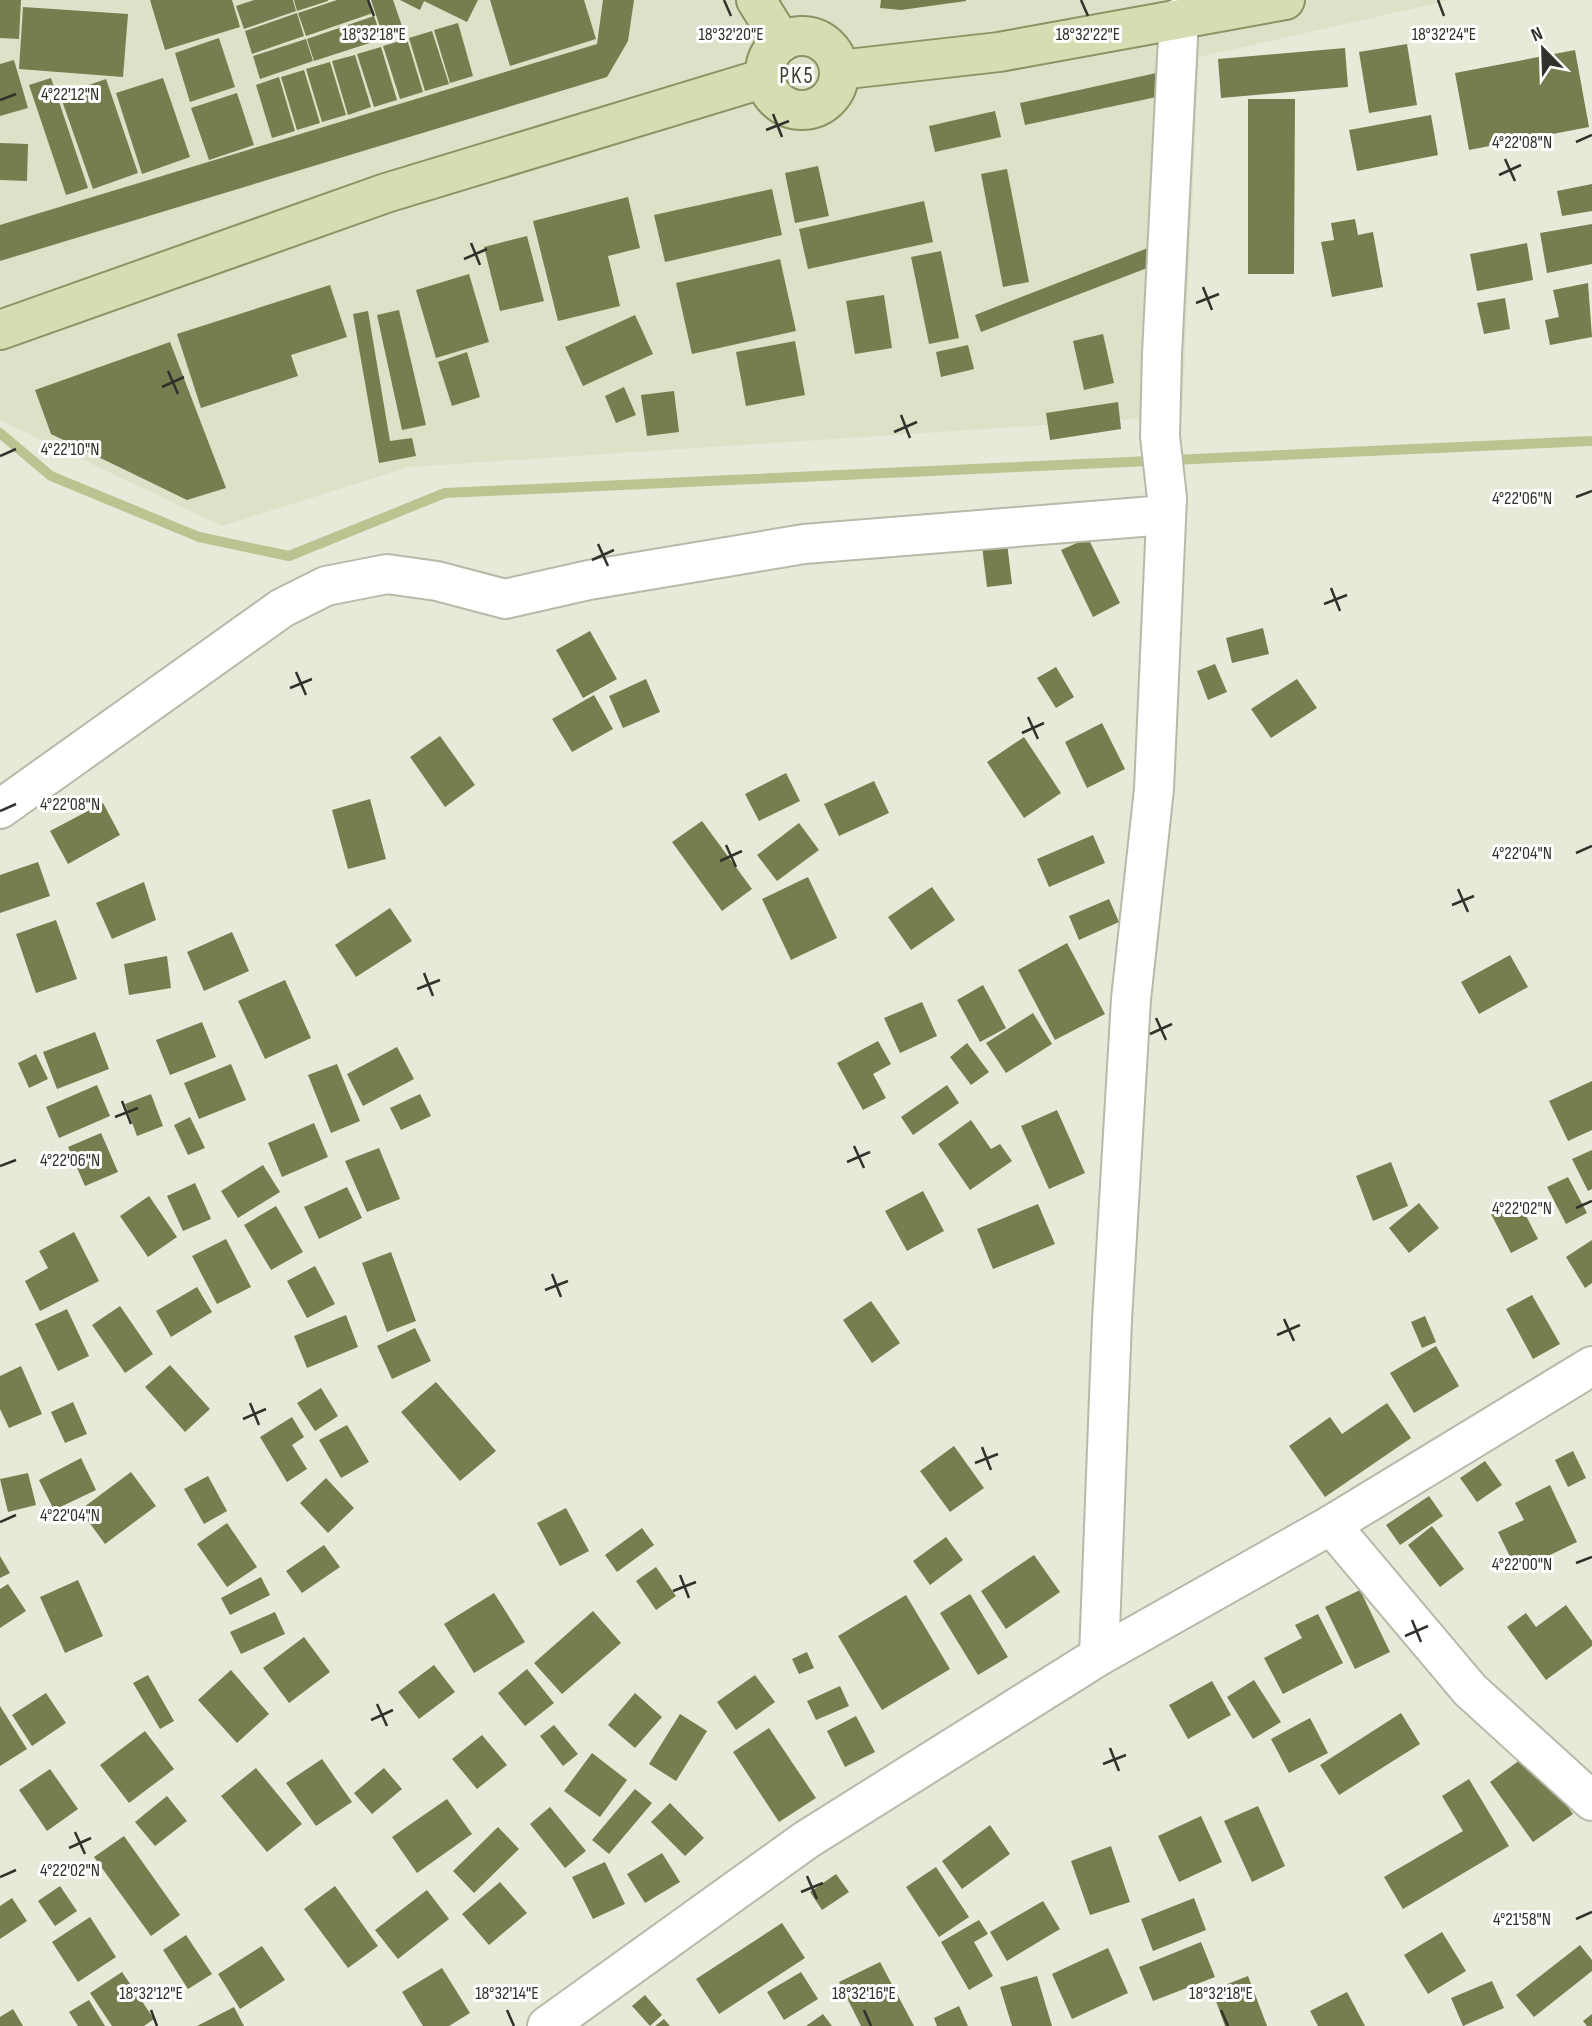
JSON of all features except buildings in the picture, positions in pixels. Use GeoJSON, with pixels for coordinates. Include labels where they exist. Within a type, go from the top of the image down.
{"type":"FeatureCollection","features":[{"type":"Feature","properties":{"kind":"main road"},"geometry":{"type":"LineString","coordinates":[[756,0],[782,42]]}},
{"type":"Feature","properties":{"kind":"main road"},"geometry":{"type":"LineString","coordinates":[[839,71],[999,52],[1270,2]]}},
{"type":"Feature","properties":{"kind":"main road"},"geometry":{"type":"LineString","coordinates":[[802,36],[816,38],[829,47],[839,71],[836,87],[829,98],[816,107],[801,110],[787,107],[776,100],[765,78],[767,59],[782,42],[802,36]]}},
{"type":"Feature","properties":{"kind":"main road"},"geometry":{"type":"LineString","coordinates":[[0,330],[386,193],[765,78]]}},
{"type":"Feature","properties":{"kind":"street"},"geometry":{"type":"LineString","coordinates":[[1099,1656],[1112,1320],[1130,999],[1154,789],[1166,506],[1160,436],[1179,18]]}},
{"type":"Feature","properties":{"kind":"street"},"geometry":{"type":"LineString","coordinates":[[0,809],[282,608],[326,586],[387,574],[438,581],[505,599],[589,580],[804,544],[1166,506]]}},
{"type":"Feature","properties":{"kind":"street"},"geometry":{"type":"LineString","coordinates":[[547,2026],[806,1840],[1099,1656],[1331,1525],[1592,1366]]}},
{"type":"Feature","properties":{"kind":"street"},"geometry":{"type":"LineString","coordinates":[[1331,1525],[1470,1690],[1592,1801]]}},
{"type":"Feature","properties":{"kind":"shaded area"},"geometry":{"type":"Polygon","coordinates":[[[0,0],[1451,0],[1199,57],[1182,416],[409,467],[222,526],[0,420],[0,0]]]}},
{"type":"Feature","properties":{"kind":"waterway"},"geometry":{"type":"LineString","coordinates":[[0,433],[51,476],[199,537],[289,556],[445,493],[1592,441]]}},
{"type":"Feature","properties":{"kind":"district","name":"PK5"},"geometry":{"type":"Point","coordinates":[797,76]}}]}
